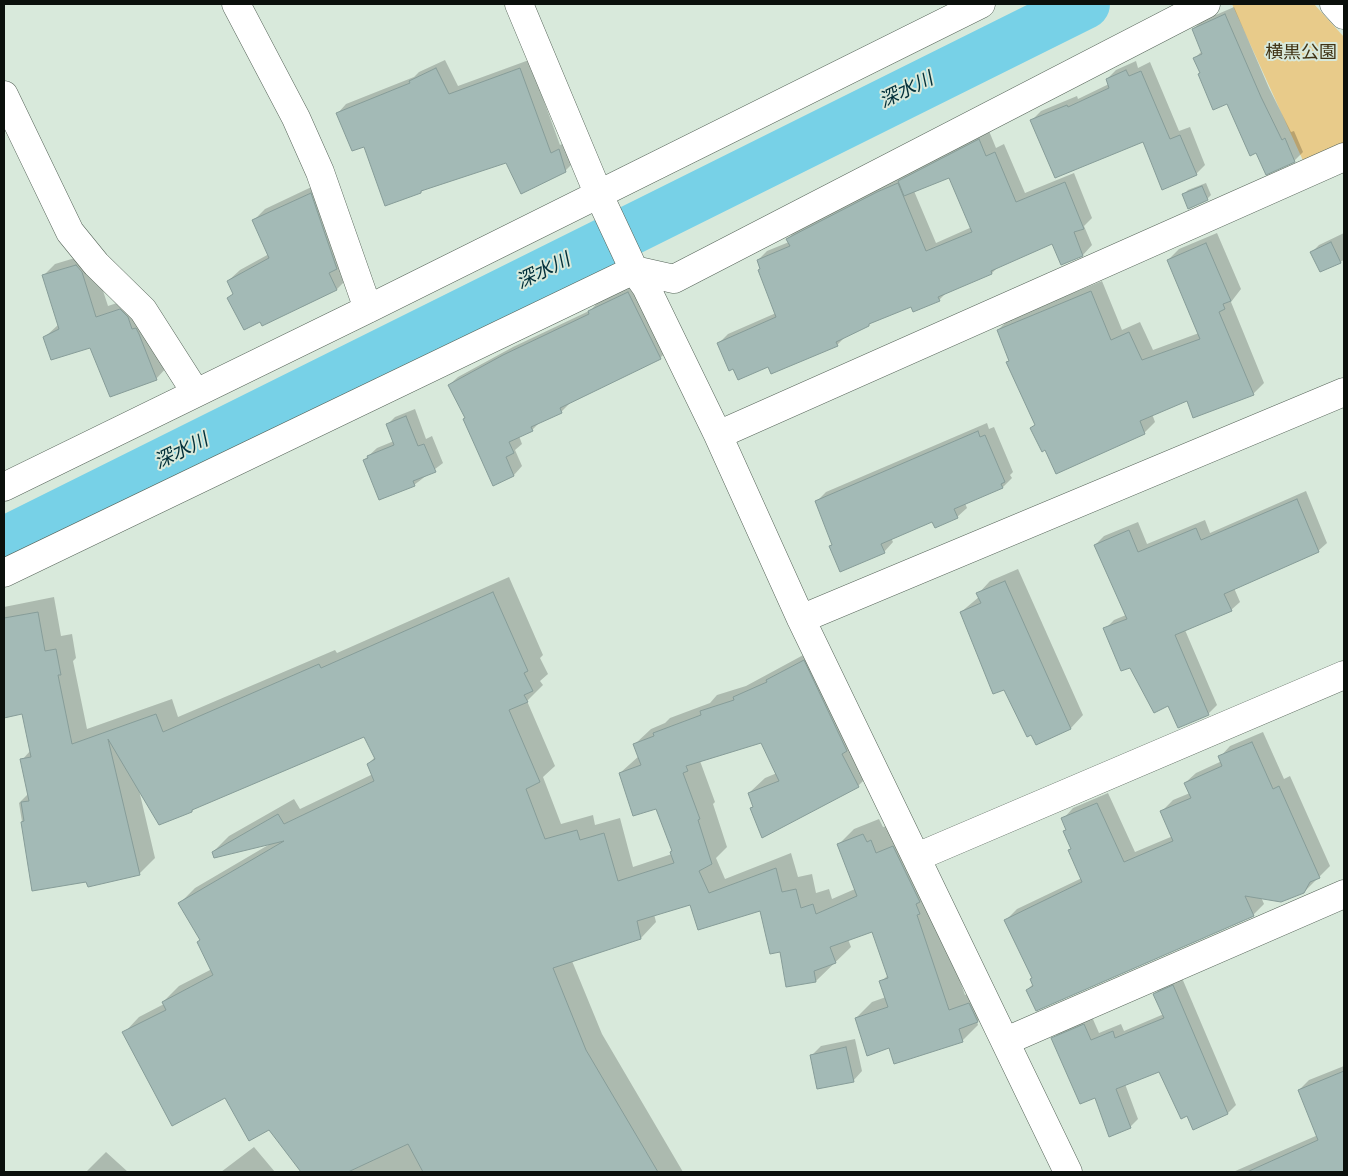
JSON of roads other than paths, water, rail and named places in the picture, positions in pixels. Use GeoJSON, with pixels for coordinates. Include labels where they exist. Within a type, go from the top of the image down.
{"type":"FeatureCollection","features":[{"type":"Feature","properties":{"kind":"street"},"geometry":{"type":"LineString","coordinates":[[236,4],[296,118],[320,172],[368,310]]}},
{"type":"Feature","properties":{"kind":"street"},"geometry":{"type":"LineString","coordinates":[[518,4],[598,193],[634,270],[646,287],[718,435],[801,619],[1068,1172]]}},
{"type":"Feature","properties":{"kind":"street"},"geometry":{"type":"LineString","coordinates":[[4,487],[368,310],[598,193],[981,4]]}},
{"type":"Feature","properties":{"kind":"street"},"geometry":{"type":"LineString","coordinates":[[4,574],[634,270],[674,279],[1206,4]]}},
{"type":"Feature","properties":{"kind":"street"},"geometry":{"type":"LineString","coordinates":[[1334,4],[1344,15]]}},
{"type":"Feature","properties":{"kind":"street"},"geometry":{"type":"LineString","coordinates":[[4,95],[70,232],[96,264],[144,310],[196,393]]}},
{"type":"Feature","properties":{"kind":"street"},"geometry":{"type":"LineString","coordinates":[[718,435],[1344,157]]}},
{"type":"Feature","properties":{"kind":"street"},"geometry":{"type":"LineString","coordinates":[[801,619],[1344,392]]}},
{"type":"Feature","properties":{"kind":"street"},"geometry":{"type":"LineString","coordinates":[[917,857],[1344,675]]}},
{"type":"Feature","properties":{"kind":"street"},"geometry":{"type":"LineString","coordinates":[[1006,1041],[1344,894]]}},
{"type":"Feature","properties":{"kind":"waterway","name":"深水川"},"geometry":{"type":"LineString","coordinates":[[4,542],[1085,4]]}},
{"type":"Feature","properties":{"kind":"park label","name":"横黒公園"},"geometry":{"type":"Point","coordinates":[1301,54]}}]}
